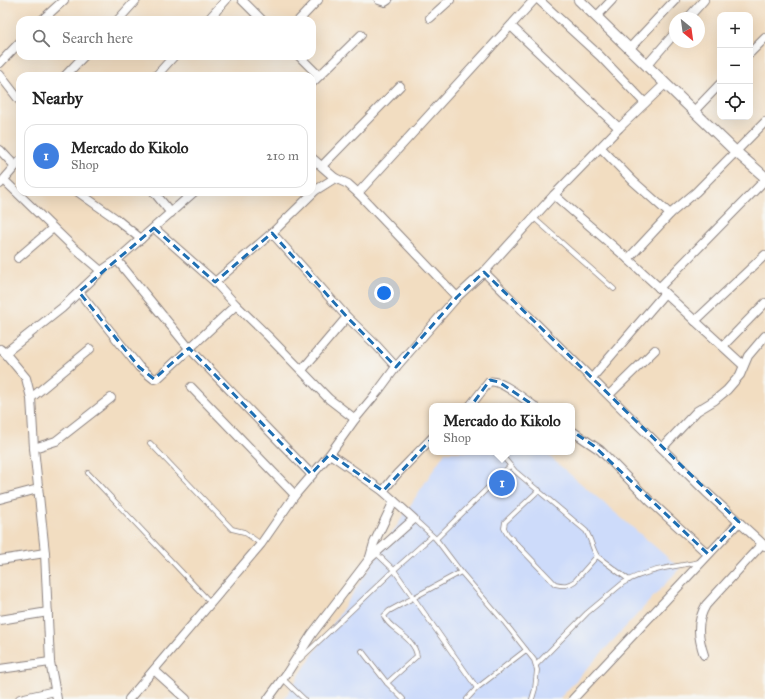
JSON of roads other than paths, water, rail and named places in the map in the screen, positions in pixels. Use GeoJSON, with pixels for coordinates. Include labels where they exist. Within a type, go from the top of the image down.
{"type":"FeatureCollection","features":[{"type":"Feature","properties":{"kind":"street"},"geometry":{"type":"LineString","coordinates":[[46,16],[64,0]]}},
{"type":"Feature","properties":{"kind":"street"},"geometry":{"type":"LineString","coordinates":[[122,16],[136,0]]}},
{"type":"Feature","properties":{"kind":"street"},"geometry":{"type":"LineString","coordinates":[[212,16],[226,0]]}},
{"type":"Feature","properties":{"kind":"street"},"geometry":{"type":"LineString","coordinates":[[242,0],[258,16]]}},
{"type":"Feature","properties":{"kind":"street"},"geometry":{"type":"LineString","coordinates":[[303,16],[318,0]]}},
{"type":"Feature","properties":{"kind":"street"},"geometry":{"type":"LineString","coordinates":[[379,0],[385,2],[388,0]]}},
{"type":"Feature","properties":{"kind":"street"},"geometry":{"type":"LineString","coordinates":[[430,18],[450,0]]}},
{"type":"Feature","properties":{"kind":"street"},"geometry":{"type":"LineString","coordinates":[[358,192],[534,0]]}},
{"type":"Feature","properties":{"kind":"street"},"geometry":{"type":"LineString","coordinates":[[539,0],[600,56],[645,103]]}},
{"type":"Feature","properties":{"kind":"street"},"geometry":{"type":"LineString","coordinates":[[578,0],[765,179],[661,291],[592,378]]}},
{"type":"Feature","properties":{"kind":"street"},"geometry":{"type":"LineString","coordinates":[[596,17],[612,0]]}},
{"type":"Feature","properties":{"kind":"street"},"geometry":{"type":"LineString","coordinates":[[629,49],[675,0]]}},
{"type":"Feature","properties":{"kind":"street"},"geometry":{"type":"LineString","coordinates":[[693,12],[704,0]]}},
{"type":"Feature","properties":{"kind":"street"},"geometry":{"type":"LineString","coordinates":[[511,26],[619,128]]}},
{"type":"Feature","properties":{"kind":"street"},"geometry":{"type":"LineString","coordinates":[[316,79],[362,35]]}},
{"type":"Feature","properties":{"kind":"street"},"geometry":{"type":"LineString","coordinates":[[753,50],[765,38]]}},
{"type":"Feature","properties":{"kind":"street"},"geometry":{"type":"LineString","coordinates":[[647,65],[669,39]]}},
{"type":"Feature","properties":{"kind":"street"},"geometry":{"type":"LineString","coordinates":[[0,63],[16,46]]}},
{"type":"Feature","properties":{"kind":"street"},"geometry":{"type":"LineString","coordinates":[[69,72],[80,60]]}},
{"type":"Feature","properties":{"kind":"street"},"geometry":{"type":"LineString","coordinates":[[160,72],[170,60]]}},
{"type":"Feature","properties":{"kind":"street"},"geometry":{"type":"LineString","coordinates":[[303,60],[315,72]]}},
{"type":"Feature","properties":{"kind":"street"},"geometry":{"type":"LineString","coordinates":[[316,73],[319,76]]}},
{"type":"Feature","properties":{"kind":"street"},"geometry":{"type":"LineString","coordinates":[[0,75],[16,96]]}},
{"type":"Feature","properties":{"kind":"street"},"geometry":{"type":"LineString","coordinates":[[129,699],[261,544],[311,474],[330,454],[355,419],[396,367],[457,297],[484,272],[554,195],[619,128],[665,84]]}},
{"type":"Feature","properties":{"kind":"street"},"geometry":{"type":"LineString","coordinates":[[322,166],[400,86]]}},
{"type":"Feature","properties":{"kind":"street"},"geometry":{"type":"LineString","coordinates":[[694,111],[717,87]]}},
{"type":"Feature","properties":{"kind":"street"},"geometry":{"type":"LineString","coordinates":[[628,259],[670,214],[696,192],[765,122]]}},
{"type":"Feature","properties":{"kind":"street"},"geometry":{"type":"LineString","coordinates":[[601,148],[633,181],[670,214]]}},
{"type":"Feature","properties":{"kind":"street"},"geometry":{"type":"LineString","coordinates":[[0,150],[16,162]]}},
{"type":"Feature","properties":{"kind":"street"},"geometry":{"type":"LineString","coordinates":[[316,161],[335,178],[348,184],[358,192],[457,297]]}},
{"type":"Feature","properties":{"kind":"street"},"geometry":{"type":"LineString","coordinates":[[16,166],[2,182],[16,195]]}},
{"type":"Feature","properties":{"kind":"street"},"geometry":{"type":"LineString","coordinates":[[316,190],[335,178]]}},
{"type":"Feature","properties":{"kind":"street"},"geometry":{"type":"LineString","coordinates":[[554,195],[628,259],[743,365]]}},
{"type":"Feature","properties":{"kind":"street"},"geometry":{"type":"LineString","coordinates":[[18,196],[101,271]]}},
{"type":"Feature","properties":{"kind":"street"},"geometry":{"type":"LineString","coordinates":[[84,196],[141,238]]}},
{"type":"Feature","properties":{"kind":"street"},"geometry":{"type":"LineString","coordinates":[[157,196],[171,213]]}},
{"type":"Feature","properties":{"kind":"street"},"geometry":{"type":"LineString","coordinates":[[20,699],[56,695],[50,662],[45,553],[34,448],[31,398],[26,378],[3,351],[34,332],[101,271],[117,260],[190,196]]}},
{"type":"Feature","properties":{"kind":"street"},"geometry":{"type":"LineString","coordinates":[[215,282],[272,233],[310,196]]}},
{"type":"Feature","properties":{"kind":"street"},"geometry":{"type":"LineString","coordinates":[[18,258],[53,228]]}},
{"type":"Feature","properties":{"kind":"street"},"geometry":{"type":"LineString","coordinates":[[154,228],[215,282],[329,399],[355,419]]}},
{"type":"Feature","properties":{"kind":"street"},"geometry":{"type":"LineString","coordinates":[[272,233],[347,317],[396,367]]}},
{"type":"Feature","properties":{"kind":"street"},"geometry":{"type":"LineString","coordinates":[[694,321],[765,255]]}},
{"type":"Feature","properties":{"kind":"street"},"geometry":{"type":"LineString","coordinates":[[117,260],[189,348],[311,474]]}},
{"type":"Feature","properties":{"kind":"street"},"geometry":{"type":"LineString","coordinates":[[484,272],[706,492],[763,545],[703,610],[699,636],[704,655]]}},
{"type":"Feature","properties":{"kind":"street"},"geometry":{"type":"LineString","coordinates":[[79,292],[139,367],[154,379],[158,378],[236,305]]}},
{"type":"Feature","properties":{"kind":"street"},"geometry":{"type":"LineString","coordinates":[[723,346],[765,303]]}},
{"type":"Feature","properties":{"kind":"street"},"geometry":{"type":"LineString","coordinates":[[302,370],[347,317]]}},
{"type":"Feature","properties":{"kind":"street"},"geometry":{"type":"LineString","coordinates":[[662,448],[697,411],[720,397],[740,375],[748,356],[765,336]]}},
{"type":"Feature","properties":{"kind":"street"},"geometry":{"type":"LineString","coordinates":[[31,398],[90,349]]}},
{"type":"Feature","properties":{"kind":"street"},"geometry":{"type":"LineString","coordinates":[[609,395],[655,350]]}},
{"type":"Feature","properties":{"kind":"street"},"geometry":{"type":"LineString","coordinates":[[472,403],[479,393],[489,382],[492,381],[499,382],[530,403]]}},
{"type":"Feature","properties":{"kind":"street"},"geometry":{"type":"LineString","coordinates":[[191,387],[295,495]]}},
{"type":"Feature","properties":{"kind":"street"},"geometry":{"type":"LineString","coordinates":[[34,448],[56,441],[110,398]]}},
{"type":"Feature","properties":{"kind":"street"},"geometry":{"type":"LineString","coordinates":[[575,433],[600,450],[650,501],[708,554]]}},
{"type":"Feature","properties":{"kind":"street"},"geometry":{"type":"LineString","coordinates":[[383,491],[396,474],[429,441]]}},
{"type":"Feature","properties":{"kind":"street"},"geometry":{"type":"LineString","coordinates":[[268,699],[283,679],[312,634],[373,555],[414,519],[383,491],[330,454]]}},
{"type":"Feature","properties":{"kind":"street"},"geometry":{"type":"LineString","coordinates":[[0,500],[38,489]]}},
{"type":"Feature","properties":{"kind":"street"},"geometry":{"type":"LineString","coordinates":[[373,555],[374,543],[394,501]]}},
{"type":"Feature","properties":{"kind":"street"},"geometry":{"type":"LineString","coordinates":[[573,699],[739,522]]}},
{"type":"Feature","properties":{"kind":"street"},"geometry":{"type":"LineString","coordinates":[[0,560],[45,553]]}},
{"type":"Feature","properties":{"kind":"street"},"geometry":{"type":"LineString","coordinates":[[0,620],[48,612]]}},
{"type":"Feature","properties":{"kind":"street"},"geometry":{"type":"LineString","coordinates":[[0,669],[50,662]]}},
{"type":"Feature","properties":{"kind":"street"},"geometry":{"type":"LineString","coordinates":[[154,670],[186,699]]}},
{"type":"Feature","properties":{"kind":"lane"},"geometry":{"type":"LineString","coordinates":[[534,218],[614,289]]}},
{"type":"Feature","properties":{"kind":"lane"},"geometry":{"type":"LineString","coordinates":[[150,443],[232,529],[244,532],[261,544]]}},
{"type":"Feature","properties":{"kind":"lane"},"geometry":{"type":"LineString","coordinates":[[501,455],[510,466],[586,531],[590,537],[594,552],[597,556],[629,580]]}},
{"type":"Feature","properties":{"kind":"lane"},"geometry":{"type":"LineString","coordinates":[[289,670],[394,570],[434,538],[510,466]]}},
{"type":"Feature","properties":{"kind":"lane"},"geometry":{"type":"LineString","coordinates":[[88,473],[212,603]]}},
{"type":"Feature","properties":{"kind":"lane"},"geometry":{"type":"LineString","coordinates":[[539,490],[505,522],[504,528],[507,534],[556,584],[564,586],[575,581],[597,556]]}},
{"type":"Feature","properties":{"kind":"lane"},"geometry":{"type":"LineString","coordinates":[[414,519],[434,538],[505,623],[536,665],[535,690],[532,699]]}},
{"type":"Feature","properties":{"kind":"lane"},"geometry":{"type":"LineString","coordinates":[[373,555],[394,570],[476,688]]}},
{"type":"Feature","properties":{"kind":"lane"},"geometry":{"type":"LineString","coordinates":[[536,665],[587,613],[614,590],[629,580],[660,569],[700,562]]}},
{"type":"Feature","properties":{"kind":"lane"},"geometry":{"type":"LineString","coordinates":[[388,683],[417,656],[416,652],[405,636],[386,620],[384,616],[389,611],[461,572]]}},
{"type":"Feature","properties":{"kind":"lane"},"geometry":{"type":"LineString","coordinates":[[467,699],[476,688],[526,650]]}},
{"type":"Feature","properties":{"kind":"lane"},"geometry":{"type":"LineString","coordinates":[[362,651],[403,699]]}},
{"type":"Feature","properties":{"kind":"lane"},"geometry":{"type":"LineString","coordinates":[[283,679],[304,699]]}},
{"type":"Feature","properties":{"kind":"place","name":"Mercado do Kikolo"},"geometry":{"type":"Point","coordinates":[502,483]}}]}
